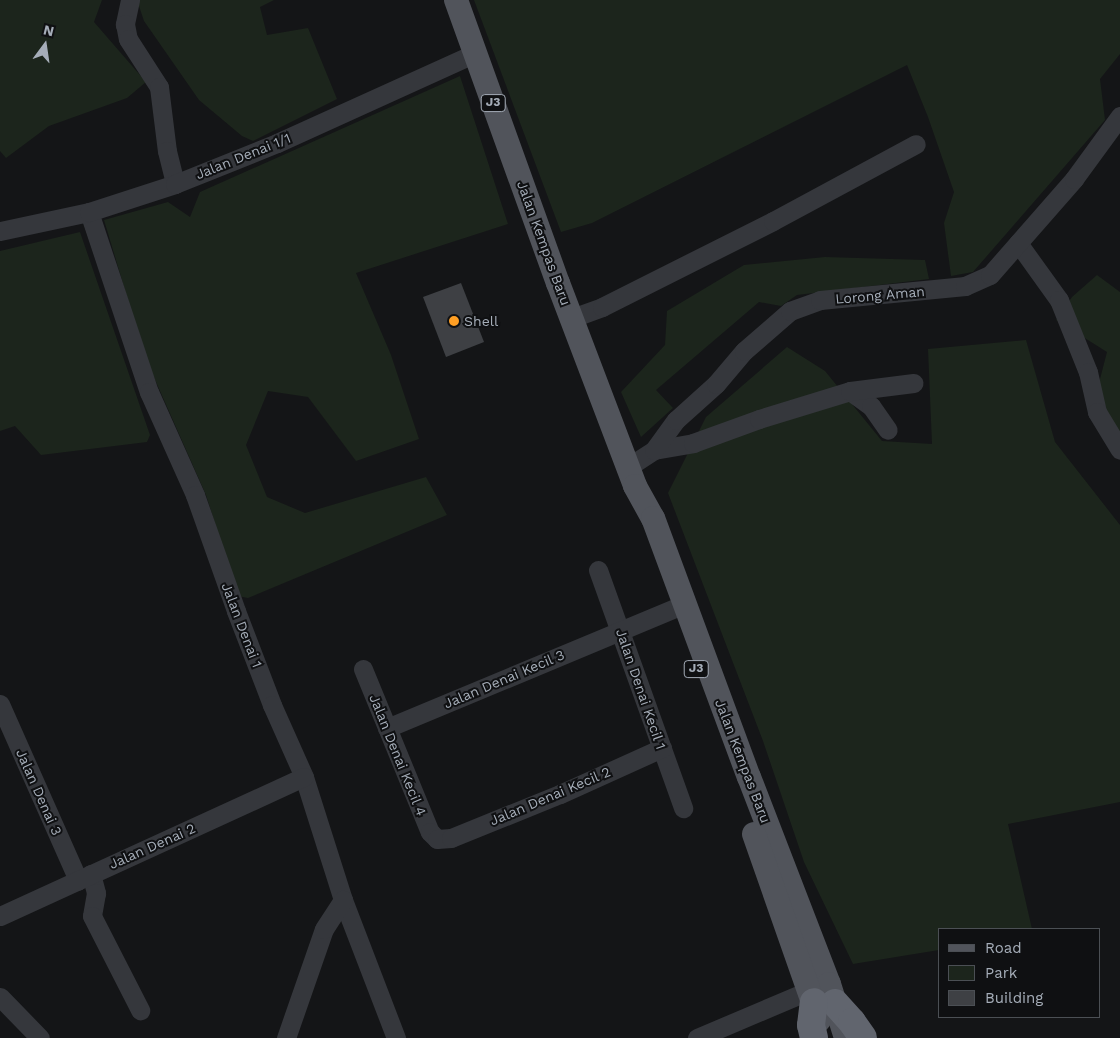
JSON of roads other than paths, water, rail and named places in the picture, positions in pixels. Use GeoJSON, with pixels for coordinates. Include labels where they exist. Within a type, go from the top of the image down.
{"type":"FeatureCollection","features":[{"type":"Feature","properties":{"kind":"highway"},"geometry":{"type":"LineString","coordinates":[[814,1038],[811,1026],[820,999],[852,1022],[863,1038]]}},
{"type":"Feature","properties":{"kind":"main road","name":"Jalan Kempas Baru"},"geometry":{"type":"LineString","coordinates":[[456,0],[632,476],[653,518],[820,999],[825,1038]]}},
{"type":"Feature","properties":{"kind":"main road","name":"Jalan Kempas Baru"},"geometry":{"type":"LineString","coordinates":[[632,476],[643,522],[820,999],[846,1038]]}},
{"type":"Feature","properties":{"kind":"street"},"geometry":{"type":"LineString","coordinates":[[130,0],[125,24],[128,39],[158,87],[167,151],[175,184]]}},
{"type":"Feature","properties":{"kind":"street","name":"Jalan Denai 1/1"},"geometry":{"type":"LineString","coordinates":[[0,231],[89,212],[175,184],[277,143],[476,53]]}},
{"type":"Feature","properties":{"kind":"street","name":"Lorong Aman"},"geometry":{"type":"LineString","coordinates":[[632,476],[676,420],[716,384],[744,351],[790,311],[820,300],[970,285],[998,269],[1074,179],[1120,116]]}},
{"type":"Feature","properties":{"kind":"street"},"geometry":{"type":"LineString","coordinates":[[572,318],[602,307],[773,221],[916,144]]}},
{"type":"Feature","properties":{"kind":"street","name":"Jalan Denai 1"},"geometry":{"type":"LineString","coordinates":[[89,212],[149,392],[196,495],[239,619],[272,705],[304,778],[343,900],[396,1038]]}},
{"type":"Feature","properties":{"kind":"street"},"geometry":{"type":"LineString","coordinates":[[1018,244],[1059,300],[1088,372],[1097,412],[1120,450]]}},
{"type":"Feature","properties":{"kind":"street"},"geometry":{"type":"LineString","coordinates":[[654,450],[693,443],[759,418],[850,391],[913,383]]}},
{"type":"Feature","properties":{"kind":"street"},"geometry":{"type":"LineString","coordinates":[[850,391],[871,406],[888,430]]}},
{"type":"Feature","properties":{"kind":"street","name":"Jalan Denai Kecil 1"},"geometry":{"type":"LineString","coordinates":[[598,570],[683,808]]}},
{"type":"Feature","properties":{"kind":"street","name":"Jalan Denai Kecil 3"},"geometry":{"type":"LineString","coordinates":[[387,728],[675,608]]}},
{"type":"Feature","properties":{"kind":"street","name":"Jalan Denai Kecil 4"},"geometry":{"type":"LineString","coordinates":[[363,669],[430,832],[437,840]]}},
{"type":"Feature","properties":{"kind":"street","name":"Jalan Denai 3"},"geometry":{"type":"LineString","coordinates":[[0,704],[84,877],[96,893],[92,916],[140,1010]]}},
{"type":"Feature","properties":{"kind":"street","name":"Jalan Denai Kecil 2"},"geometry":{"type":"LineString","coordinates":[[437,840],[451,838],[560,794],[662,748]]}},
{"type":"Feature","properties":{"kind":"street","name":"Jalan Denai 2"},"geometry":{"type":"LineString","coordinates":[[0,916],[304,778]]}},
{"type":"Feature","properties":{"kind":"street"},"geometry":{"type":"LineString","coordinates":[[286,1038],[324,929],[343,900]]}},
{"type":"Feature","properties":{"kind":"street"},"geometry":{"type":"LineString","coordinates":[[0,997],[40,1038]]}},
{"type":"Feature","properties":{"kind":"street"},"geometry":{"type":"LineString","coordinates":[[697,1038],[820,999]]}},
{"type":"Feature","properties":{"kind":"place","name":"Shell"},"geometry":{"type":"Point","coordinates":[454,321]}}]}
